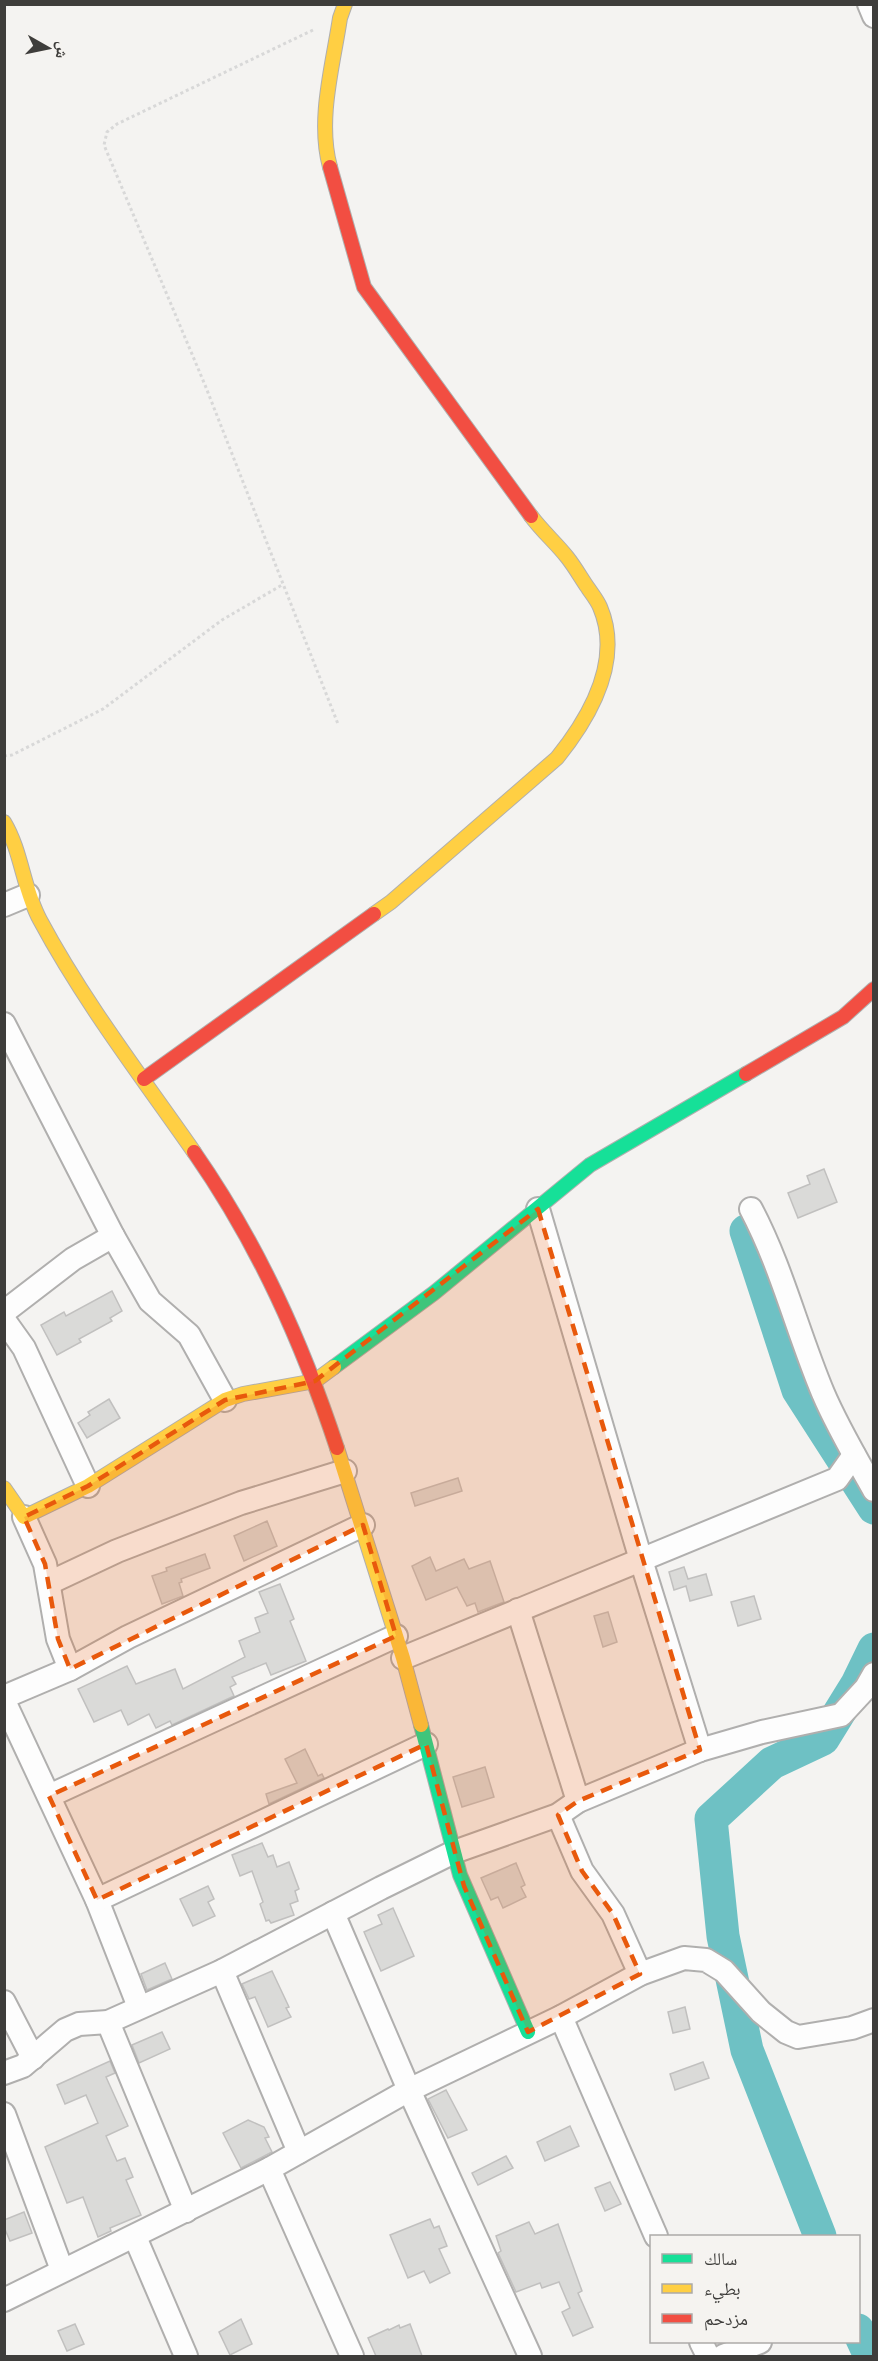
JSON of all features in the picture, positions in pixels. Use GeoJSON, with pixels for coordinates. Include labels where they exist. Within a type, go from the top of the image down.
{"type":"FeatureCollection","features":[{"type":"Feature","properties":{"kind":"street"},"geometry":{"type":"LineString","coordinates":[[868,4],[873,16]]}},
{"type":"Feature","properties":{"kind":"street"},"geometry":{"type":"LineString","coordinates":[[144,1079],[391,902],[557,758],[588,714],[601,685],[607,656],[606,627],[600,606],[568,558],[542,530],[364,287],[326,152],[326,115],[343,11]]}},
{"type":"Feature","properties":{"kind":"street"},"geometry":{"type":"LineString","coordinates":[[4,822],[14,839],[28,895],[40,921],[81,989],[223,1194],[272,1282],[315,1381],[363,1525],[403,1658],[454,1852],[468,1896],[528,2032]]}},
{"type":"Feature","properties":{"kind":"street"},"geometry":{"type":"LineString","coordinates":[[4,905],[28,895]]}},
{"type":"Feature","properties":{"kind":"street"},"geometry":{"type":"LineString","coordinates":[[24,1517],[88,1486],[225,1400],[243,1394],[315,1381],[434,1293],[590,1165],[843,1017],[873,989]]}},
{"type":"Feature","properties":{"kind":"street"},"geometry":{"type":"LineString","coordinates":[[4,1024],[113,1236],[150,1301],[189,1335],[225,1400]]}},
{"type":"Feature","properties":{"kind":"street"},"geometry":{"type":"LineString","coordinates":[[538,1209],[641,1560],[700,1750]]}},
{"type":"Feature","properties":{"kind":"street"},"geometry":{"type":"LineString","coordinates":[[751,1209],[764,1233],[786,1287],[823,1393],[873,1490]]}},
{"type":"Feature","properties":{"kind":"street"},"geometry":{"type":"LineString","coordinates":[[4,1311],[72,1259],[113,1236]]}},
{"type":"Feature","properties":{"kind":"street"},"geometry":{"type":"LineString","coordinates":[[4,1320],[24,1348],[88,1486]]}},
{"type":"Feature","properties":{"kind":"street"},"geometry":{"type":"LineString","coordinates":[[403,1658],[837,1479],[854,1455]]}},
{"type":"Feature","properties":{"kind":"street"},"geometry":{"type":"LineString","coordinates":[[49,1583],[117,1551],[241,1503],[345,1471]]}},
{"type":"Feature","properties":{"kind":"street"},"geometry":{"type":"LineString","coordinates":[[4,1488],[24,1517],[42,1552],[56,1627],[70,1669]]}},
{"type":"Feature","properties":{"kind":"street"},"geometry":{"type":"LineString","coordinates":[[139,2007],[97,1900],[4,1699],[363,1525]]}},
{"type":"Feature","properties":{"kind":"street"},"geometry":{"type":"LineString","coordinates":[[518,1611],[578,1801]]}},
{"type":"Feature","properties":{"kind":"street"},"geometry":{"type":"LineString","coordinates":[[49,1796],[396,1636]]}},
{"type":"Feature","properties":{"kind":"street"},"geometry":{"type":"LineString","coordinates":[[4,2073],[23,2066],[65,2031],[79,2024],[108,2022],[222,1971],[454,1852],[558,1815],[578,1801],[700,1750],[762,1732],[841,1715],[866,1688],[873,1674]]}},
{"type":"Feature","properties":{"kind":"street"},"geometry":{"type":"LineString","coordinates":[[97,1900],[426,1744]]}},
{"type":"Feature","properties":{"kind":"street"},"geometry":{"type":"LineString","coordinates":[[558,1815],[582,1870],[613,1914],[640,1974]]}},
{"type":"Feature","properties":{"kind":"street"},"geometry":{"type":"LineString","coordinates":[[333,1913],[409,2090],[530,2356]]}},
{"type":"Feature","properties":{"kind":"street"},"geometry":{"type":"LineString","coordinates":[[4,2300],[269,2169],[409,2090],[561,2017],[640,1974],[684,1958],[706,1960],[724,1971],[761,2012],[786,2032],[798,2037],[852,2028],[873,2020]]}},
{"type":"Feature","properties":{"kind":"street"},"geometry":{"type":"LineString","coordinates":[[222,1971],[299,2152]]}},
{"type":"Feature","properties":{"kind":"street"},"geometry":{"type":"LineString","coordinates":[[4,2002],[33,2058]]}},
{"type":"Feature","properties":{"kind":"street"},"geometry":{"type":"LineString","coordinates":[[561,2017],[656,2235]]}},
{"type":"Feature","properties":{"kind":"street"},"geometry":{"type":"LineString","coordinates":[[108,2022],[186,2211]]}},
{"type":"Feature","properties":{"kind":"street"},"geometry":{"type":"LineString","coordinates":[[4,2114],[62,2270]]}},
{"type":"Feature","properties":{"kind":"street"},"geometry":{"type":"LineString","coordinates":[[269,2169],[352,2356]]}},
{"type":"Feature","properties":{"kind":"street"},"geometry":{"type":"LineString","coordinates":[[135,2237],[186,2356]]}},
{"type":"Feature","properties":{"kind":"street"},"geometry":{"type":"LineString","coordinates":[[723,2356],[757,2343]]}},
{"type":"Feature","properties":{"kind":"path"},"geometry":{"type":"LineString","coordinates":[[338,724],[205,385],[105,145],[106,132],[117,124],[343,11]]}},
{"type":"Feature","properties":{"kind":"path"},"geometry":{"type":"LineString","coordinates":[[4,756],[12,755],[103,709],[222,620],[282,585]]}},
{"type":"Feature","properties":{"kind":"highlighted area"},"geometry":{"type":"Polygon","coordinates":[[[538,1209],[700,1750],[578,1801],[558,1815],[582,1871],[613,1914],[640,1974],[528,2032],[464,1886],[426,1744],[97,1900],[49,1796],[396,1636],[363,1525],[70,1669],[58,1639],[45,1564],[24,1517],[88,1486],[225,1400],[315,1381],[538,1209]]]}},
{"type":"Feature","properties":{"kind":"building"},"geometry":{"type":"Polygon","coordinates":[[[824,1169],[837,1202],[798,1218],[788,1193],[810,1184],[807,1176],[824,1169]]]}},
{"type":"Feature","properties":{"kind":"building"},"geometry":{"type":"Polygon","coordinates":[[[112,1291],[122,1311],[110,1318],[112,1321],[79,1339],[81,1342],[57,1355],[41,1325],[64,1312],[66,1316],[112,1291]]]}},
{"type":"Feature","properties":{"kind":"building"},"geometry":{"type":"Polygon","coordinates":[[[109,1399],[120,1418],[87,1438],[78,1423],[90,1415],[88,1412],[109,1399]]]}},
{"type":"Feature","properties":{"kind":"building"},"geometry":{"type":"Polygon","coordinates":[[[458,1478],[462,1491],[415,1506],[411,1493],[458,1478]]]}},
{"type":"Feature","properties":{"kind":"building"},"geometry":{"type":"Polygon","coordinates":[[[267,1521],[277,1546],[244,1561],[234,1536],[267,1521]]]}},
{"type":"Feature","properties":{"kind":"building"},"geometry":{"type":"Polygon","coordinates":[[[205,1554],[210,1568],[181,1579],[182,1582],[179,1583],[183,1596],[162,1604],[152,1576],[167,1571],[166,1568],[205,1554]]]}},
{"type":"Feature","properties":{"kind":"building"},"geometry":{"type":"Polygon","coordinates":[[[430,1557],[436,1571],[464,1559],[469,1569],[490,1561],[504,1602],[478,1612],[475,1603],[467,1606],[457,1587],[426,1600],[412,1566],[430,1557]]]}},
{"type":"Feature","properties":{"kind":"building"},"geometry":{"type":"Polygon","coordinates":[[[684,1567],[688,1579],[706,1574],[712,1595],[690,1601],[686,1586],[674,1590],[669,1572],[684,1567]]]}},
{"type":"Feature","properties":{"kind":"building"},"geometry":{"type":"Polygon","coordinates":[[[280,1584],[294,1619],[290,1621],[306,1661],[271,1675],[266,1663],[232,1677],[236,1684],[230,1687],[234,1696],[172,1725],[170,1721],[156,1728],[149,1714],[128,1725],[121,1710],[94,1722],[78,1689],[127,1666],[136,1684],[175,1669],[183,1689],[245,1657],[239,1641],[260,1632],[255,1618],[268,1613],[259,1592],[280,1584]]]}},
{"type":"Feature","properties":{"kind":"building"},"geometry":{"type":"Polygon","coordinates":[[[754,1596],[761,1619],[738,1626],[731,1602],[754,1596]]]}},
{"type":"Feature","properties":{"kind":"building"},"geometry":{"type":"Polygon","coordinates":[[[608,1612],[617,1642],[603,1647],[594,1616],[608,1612]]]}},
{"type":"Feature","properties":{"kind":"building"},"geometry":{"type":"Polygon","coordinates":[[[305,1749],[318,1776],[322,1774],[324,1778],[269,1804],[266,1794],[297,1783],[285,1759],[305,1749]]]}},
{"type":"Feature","properties":{"kind":"building"},"geometry":{"type":"Polygon","coordinates":[[[485,1767],[494,1797],[462,1807],[453,1777],[485,1767]]]}},
{"type":"Feature","properties":{"kind":"building"},"geometry":{"type":"Polygon","coordinates":[[[262,1843],[268,1857],[273,1855],[277,1867],[289,1862],[299,1889],[295,1891],[298,1901],[290,1904],[294,1915],[271,1923],[269,1920],[266,1921],[260,1904],[263,1902],[252,1871],[240,1876],[232,1855],[262,1843]]]}},
{"type":"Feature","properties":{"kind":"building"},"geometry":{"type":"Polygon","coordinates":[[[516,1863],[525,1885],[521,1887],[526,1897],[503,1908],[498,1897],[491,1900],[481,1878],[516,1863]]]}},
{"type":"Feature","properties":{"kind":"building"},"geometry":{"type":"Polygon","coordinates":[[[208,1886],[214,1899],[208,1902],[215,1916],[193,1926],[180,1899],[208,1886]]]}},
{"type":"Feature","properties":{"kind":"building"},"geometry":{"type":"Polygon","coordinates":[[[393,1908],[414,1956],[381,1971],[364,1932],[382,1924],[378,1915],[393,1908]]]}},
{"type":"Feature","properties":{"kind":"building"},"geometry":{"type":"Polygon","coordinates":[[[165,1963],[172,1979],[147,1990],[141,1974],[165,1963]]]}},
{"type":"Feature","properties":{"kind":"building"},"geometry":{"type":"Polygon","coordinates":[[[272,1971],[289,2007],[286,2008],[291,2017],[268,2027],[255,1997],[249,1999],[242,1984],[272,1971]]]}},
{"type":"Feature","properties":{"kind":"building"},"geometry":{"type":"Polygon","coordinates":[[[685,2007],[690,2029],[673,2033],[668,2012],[685,2007]]]}},
{"type":"Feature","properties":{"kind":"building"},"geometry":{"type":"Polygon","coordinates":[[[162,2032],[170,2049],[139,2063],[132,2045],[162,2032]]]}},
{"type":"Feature","properties":{"kind":"building"},"geometry":{"type":"Polygon","coordinates":[[[110,2061],[115,2073],[106,2077],[128,2126],[106,2136],[117,2161],[125,2158],[133,2177],[126,2180],[141,2215],[110,2228],[111,2231],[98,2237],[83,2197],[67,2203],[45,2147],[98,2123],[86,2095],[65,2104],[57,2085],[110,2061]]]}},
{"type":"Feature","properties":{"kind":"building"},"geometry":{"type":"Polygon","coordinates":[[[703,2062],[709,2078],[675,2090],[670,2074],[703,2062]]]}},
{"type":"Feature","properties":{"kind":"building"},"geometry":{"type":"Polygon","coordinates":[[[446,2090],[467,2130],[448,2138],[428,2099],[446,2090]]]}},
{"type":"Feature","properties":{"kind":"building"},"geometry":{"type":"Polygon","coordinates":[[[248,2120],[264,2127],[269,2137],[265,2138],[272,2152],[241,2168],[223,2133],[248,2120]]]}},
{"type":"Feature","properties":{"kind":"building"},"geometry":{"type":"Polygon","coordinates":[[[570,2126],[579,2146],[545,2161],[537,2142],[570,2126]]]}},
{"type":"Feature","properties":{"kind":"building"},"geometry":{"type":"Polygon","coordinates":[[[506,2156],[513,2168],[478,2185],[472,2173],[506,2156]]]}},
{"type":"Feature","properties":{"kind":"building"},"geometry":{"type":"Polygon","coordinates":[[[610,2182],[621,2204],[605,2211],[595,2188],[610,2182]]]}},
{"type":"Feature","properties":{"kind":"building"},"geometry":{"type":"Polygon","coordinates":[[[24,2212],[32,2233],[10,2241],[4,2227],[4,2220],[24,2212]]]}},
{"type":"Feature","properties":{"kind":"building"},"geometry":{"type":"Polygon","coordinates":[[[430,2219],[434,2228],[439,2226],[447,2246],[439,2249],[450,2273],[430,2283],[424,2271],[408,2278],[390,2235],[430,2219]]]}},
{"type":"Feature","properties":{"kind":"building"},"geometry":{"type":"Polygon","coordinates":[[[529,2222],[535,2234],[558,2224],[582,2291],[578,2293],[593,2327],[573,2336],[562,2312],[570,2308],[559,2282],[542,2288],[540,2283],[516,2292],[498,2253],[501,2251],[496,2236],[529,2222]]]}},
{"type":"Feature","properties":{"kind":"building"},"geometry":{"type":"Polygon","coordinates":[[[241,2319],[252,2344],[230,2355],[219,2332],[241,2319]]]}},
{"type":"Feature","properties":{"kind":"building"},"geometry":{"type":"Polygon","coordinates":[[[75,2324],[84,2344],[67,2351],[58,2331],[75,2324]]]}},
{"type":"Feature","properties":{"kind":"building"},"geometry":{"type":"Polygon","coordinates":[[[410,2324],[422,2356],[376,2356],[368,2338],[399,2325],[400,2328],[410,2324]]]}},
{"type":"Feature","properties":{"kind":"waterway"},"geometry":{"type":"LineString","coordinates":[[746,1231],[798,1390],[874,1508]]}},
{"type":"Feature","properties":{"kind":"waterway"},"geometry":{"type":"LineString","coordinates":[[820,2235],[747,2050],[723,1936],[711,1819],[772,1763],[823,1739],[857,1684],[874,1649]]}},
{"type":"Feature","properties":{"kind":"waterway"},"geometry":{"type":"LineString","coordinates":[[860,2334],[870,2356]]}},
{"type":"Feature","properties":{"kind":"traffic: fast"},"geometry":{"type":"LineString","coordinates":[[334,1367],[434,1293],[590,1165],[746,1074]]}},
{"type":"Feature","properties":{"kind":"traffic: fast"},"geometry":{"type":"LineString","coordinates":[[421,1725],[460,1875],[528,2032]]}},
{"type":"Feature","properties":{"kind":"traffic: slow"},"geometry":{"type":"LineString","coordinates":[[330,167],[326,149],[326,112],[330,73],[340,18],[345,4]]}},
{"type":"Feature","properties":{"kind":"traffic: slow"},"geometry":{"type":"LineString","coordinates":[[374,914],[391,902],[557,758],[581,725],[600,687],[608,648],[606,627],[600,607],[570,561],[531,516]]}},
{"type":"Feature","properties":{"kind":"traffic: slow"},"geometry":{"type":"LineString","coordinates":[[4,822],[15,846],[34,908],[57,950],[114,1038],[194,1152]]}},
{"type":"Feature","properties":{"kind":"traffic: slow"},"geometry":{"type":"LineString","coordinates":[[4,1488],[24,1517],[88,1486],[225,1400],[243,1394],[315,1381],[334,1367]]}},
{"type":"Feature","properties":{"kind":"traffic: slow"},"geometry":{"type":"LineString","coordinates":[[337,1448],[403,1658],[421,1725]]}},
{"type":"Feature","properties":{"kind":"traffic: jam"},"geometry":{"type":"LineString","coordinates":[[330,167],[364,287],[531,516]]}},
{"type":"Feature","properties":{"kind":"traffic: jam"},"geometry":{"type":"LineString","coordinates":[[144,1079],[374,914]]}},
{"type":"Feature","properties":{"kind":"traffic: jam"},"geometry":{"type":"LineString","coordinates":[[746,1074],[843,1017],[874,989]]}},
{"type":"Feature","properties":{"kind":"traffic: jam"},"geometry":{"type":"LineString","coordinates":[[194,1152],[238,1222],[276,1295],[309,1370],[337,1448]]}}]}
